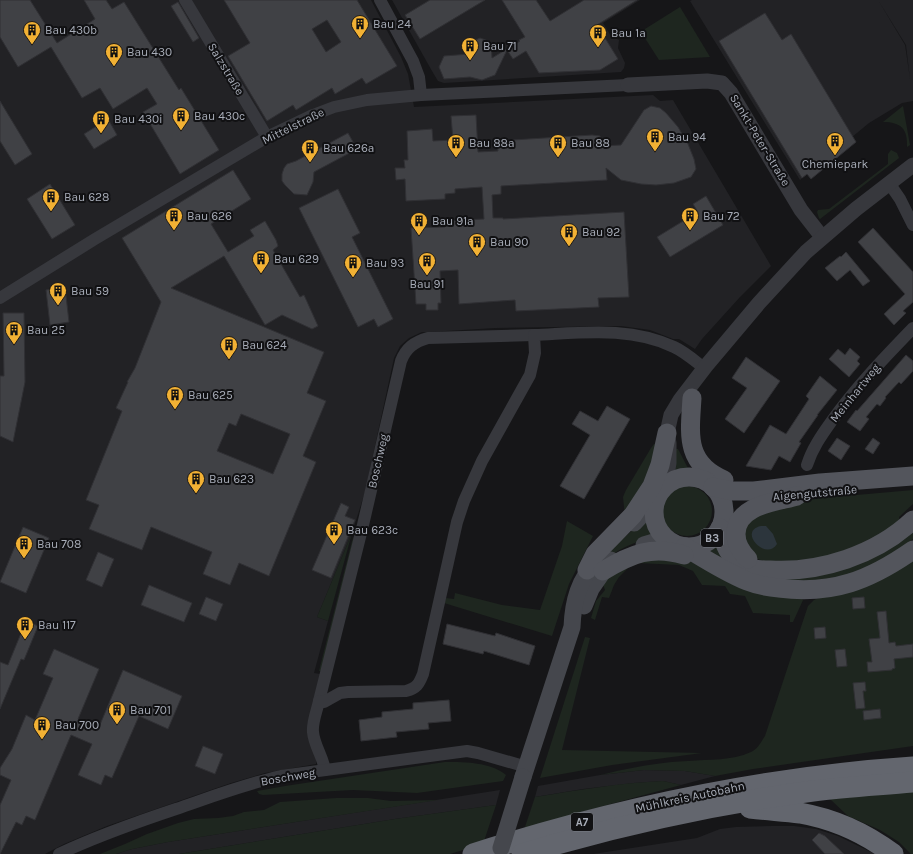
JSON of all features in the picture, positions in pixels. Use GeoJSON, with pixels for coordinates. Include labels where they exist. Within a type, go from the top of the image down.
{"type":"FeatureCollection","features":[{"type":"Feature","properties":{"kind":"highway"},"geometry":{"type":"LineString","coordinates":[[839,773],[903,755],[913,754]]}},
{"type":"Feature","properties":{"kind":"highway","name":"Mühlkreis Autobahn"},"geometry":{"type":"LineString","coordinates":[[522,854],[620,828],[695,803],[771,782],[839,773],[913,767]]}},
{"type":"Feature","properties":{"kind":"highway","name":"Mühlkreis Autobahn"},"geometry":{"type":"LineString","coordinates":[[473,854],[603,816],[695,803],[724,805],[814,791],[913,782]]}},
{"type":"Feature","properties":{"kind":"highway"},"geometry":{"type":"LineString","coordinates":[[724,805],[799,813],[824,819],[847,826],[867,836],[893,854]]}},
{"type":"Feature","properties":{"kind":"main road"},"geometry":{"type":"LineString","coordinates":[[692,398],[690,437],[693,450],[702,465],[719,478],[732,482],[778,487]]}},
{"type":"Feature","properties":{"kind":"main road"},"geometry":{"type":"LineString","coordinates":[[500,854],[572,627],[581,613],[591,589],[595,571],[595,554],[633,515],[652,486],[660,465],[667,433]]}},
{"type":"Feature","properties":{"kind":"main road","name":"Aigengutstraße"},"geometry":{"type":"LineString","coordinates":[[778,487],[844,480],[913,476]]}},
{"type":"Feature","properties":{"kind":"main road"},"geometry":{"type":"LineString","coordinates":[[595,571],[617,540],[638,520],[660,493],[673,480],[684,477],[693,477],[710,484],[741,492],[754,492],[778,487]]}},
{"type":"Feature","properties":{"kind":"main road","name":"B3"},"geometry":{"type":"LineString","coordinates":[[679,548],[698,546],[707,542],[714,536],[721,523],[723,507],[721,498],[710,484]]}},
{"type":"Feature","properties":{"kind":"main road","name":"Aigengutstraße"},"geometry":{"type":"LineString","coordinates":[[721,523],[736,505],[751,499],[913,486]]}},
{"type":"Feature","properties":{"kind":"main road"},"geometry":{"type":"LineString","coordinates":[[660,493],[654,511],[656,524],[662,535],[679,548]]}},
{"type":"Feature","properties":{"kind":"main road"},"geometry":{"type":"LineString","coordinates":[[768,570],[753,562],[743,553],[736,537],[737,528],[742,517],[751,510],[764,504],[797,496]]}},
{"type":"Feature","properties":{"kind":"main road","name":"B3"},"geometry":{"type":"LineString","coordinates":[[721,523],[729,553],[742,566],[752,570],[794,571],[835,563],[876,546],[891,538],[913,520]]}},
{"type":"Feature","properties":{"kind":"main road"},"geometry":{"type":"LineString","coordinates":[[595,571],[629,556],[644,552],[679,548]]}},
{"type":"Feature","properties":{"kind":"main road","name":"B3"},"geometry":{"type":"LineString","coordinates":[[679,548],[747,582],[790,590],[812,590],[838,587],[864,578],[890,566],[913,550]]}},
{"type":"Feature","properties":{"kind":"street","name":"Salzstraße"},"geometry":{"type":"LineString","coordinates":[[185,0],[267,137]]}},
{"type":"Feature","properties":{"kind":"street"},"geometry":{"type":"LineString","coordinates":[[380,0],[413,61],[419,77],[421,95]]}},
{"type":"Feature","properties":{"kind":"street","name":"Sankt-Peter-Straße"},"geometry":{"type":"LineString","coordinates":[[628,85],[708,81],[722,83],[731,93],[801,210],[822,237]]}},
{"type":"Feature","properties":{"kind":"street","name":"Mittelstraße"},"geometry":{"type":"LineString","coordinates":[[0,298],[95,239],[267,137],[313,115],[334,107],[367,100],[421,95],[628,85]]}},
{"type":"Feature","properties":{"kind":"street"},"geometry":{"type":"LineString","coordinates":[[660,493],[669,462],[669,444],[667,433],[673,411],[680,400],[759,303],[798,261],[822,237],[913,165]]}},
{"type":"Feature","properties":{"kind":"street"},"geometry":{"type":"LineString","coordinates":[[889,184],[900,199],[913,225]]}},
{"type":"Feature","properties":{"kind":"street","name":"Meinhartweg"},"geometry":{"type":"LineString","coordinates":[[808,465],[814,448],[837,414],[866,378],[913,328]]}},
{"type":"Feature","properties":{"kind":"street","name":"Boschweg"},"geometry":{"type":"LineString","coordinates":[[325,770],[323,760],[315,742],[313,731],[314,722],[363,525],[401,361],[404,354],[414,343],[428,338],[600,332],[641,335],[676,348],[702,372]]}},
{"type":"Feature","properties":{"kind":"street"},"geometry":{"type":"LineString","coordinates":[[319,701],[324,702],[340,693],[348,692],[406,691],[414,689],[419,683],[423,674],[457,522],[464,501],[482,461],[530,375],[535,353],[534,335]]}},
{"type":"Feature","properties":{"kind":"street"},"geometry":{"type":"LineString","coordinates":[[702,372],[683,420],[682,435],[683,445],[692,463],[710,484]]}},
{"type":"Feature","properties":{"kind":"street","name":"Boschweg"},"geometry":{"type":"LineString","coordinates":[[60,854],[114,831],[263,780],[325,770],[468,751],[478,753],[525,772]]}},
{"type":"Feature","properties":{"kind":"shaded area"},"geometry":{"type":"Polygon","coordinates":[[[0,0],[371,0],[401,57],[408,74],[414,107],[653,95],[660,101],[673,100],[771,266],[740,297],[702,339],[695,349],[679,339],[673,339],[650,330],[621,326],[495,328],[422,332],[409,338],[400,346],[394,358],[365,492],[352,533],[317,617],[328,621],[314,673],[320,674],[316,764],[265,773],[231,783],[107,826],[64,844],[45,854],[0,854],[0,0]]]}},
{"type":"Feature","properties":{"kind":"shaded area"},"geometry":{"type":"Polygon","coordinates":[[[392,0],[640,0],[603,23],[611,36],[619,40],[618,48],[625,63],[621,72],[444,83],[438,81],[392,0]]]}},
{"type":"Feature","properties":{"kind":"shaded area"},"geometry":{"type":"Polygon","coordinates":[[[878,0],[913,0],[913,101],[902,103],[869,123],[800,180],[690,1],[878,0]],[[878,0],[905,45],[910,79],[906,45],[878,0]]]}},
{"type":"Feature","properties":{"kind":"shaded area"},"geometry":{"type":"Polygon","coordinates":[[[680,7],[710,57],[659,60],[643,35],[645,29],[680,7]]]}},
{"type":"Feature","properties":{"kind":"shaded area"},"geometry":{"type":"Polygon","coordinates":[[[903,106],[910,145],[907,147],[905,131],[899,125],[883,122],[903,106]]]}},
{"type":"Feature","properties":{"kind":"shaded area"},"geometry":{"type":"Polygon","coordinates":[[[891,150],[897,153],[899,158],[820,219],[819,218],[817,212],[818,210],[829,209],[888,164],[888,154],[891,150]]]}},
{"type":"Feature","properties":{"kind":"shaded area"},"geometry":{"type":"Polygon","coordinates":[[[654,444],[659,445],[657,458],[625,516],[623,497],[654,444]]]}},
{"type":"Feature","properties":{"kind":"shaded area"},"geometry":{"type":"Polygon","coordinates":[[[673,449],[678,449],[689,470],[674,471],[673,449]]]}},
{"type":"Feature","properties":{"kind":"shaded area"},"geometry":{"type":"Polygon","coordinates":[[[682,486],[692,486],[705,493],[712,506],[712,516],[705,529],[692,536],[682,536],[673,532],[666,525],[662,516],[662,506],[666,497],[673,490],[682,486]]]}},
{"type":"Feature","properties":{"kind":"shaded area"},"geometry":{"type":"Polygon","coordinates":[[[913,490],[913,504],[899,517],[900,521],[884,535],[820,560],[765,562],[753,557],[745,549],[743,525],[748,519],[800,500],[913,490]]]}},
{"type":"Feature","properties":{"kind":"shaded area"},"geometry":{"type":"Polygon","coordinates":[[[646,518],[650,531],[656,537],[627,546],[602,562],[617,544],[646,518]]]}},
{"type":"Feature","properties":{"kind":"shaded area"},"geometry":{"type":"Polygon","coordinates":[[[567,521],[593,536],[569,584],[552,636],[444,603],[446,598],[454,599],[455,593],[502,605],[540,610],[562,546],[567,521]]]}},
{"type":"Feature","properties":{"kind":"shaded area"},"geometry":{"type":"Polygon","coordinates":[[[360,522],[322,671],[319,671],[352,541],[360,522]]]}},
{"type":"Feature","properties":{"kind":"shaded area"},"geometry":{"type":"Polygon","coordinates":[[[761,526],[766,526],[773,534],[777,544],[772,549],[761,548],[753,539],[752,533],[754,529],[761,526]]]}},
{"type":"Feature","properties":{"kind":"shaded area"},"geometry":{"type":"Polygon","coordinates":[[[913,527],[913,539],[896,554],[850,576],[801,584],[756,578],[703,549],[717,541],[777,578],[913,527]]]}},
{"type":"Feature","properties":{"kind":"shaded area"},"geometry":{"type":"Polygon","coordinates":[[[352,533],[328,621],[317,617],[352,533]]]}},
{"type":"Feature","properties":{"kind":"shaded area"},"geometry":{"type":"Polygon","coordinates":[[[680,558],[801,598],[803,600],[793,622],[790,622],[790,615],[753,613],[745,596],[730,594],[725,586],[702,585],[693,571],[679,565],[638,563],[628,568],[619,577],[609,598],[602,597],[595,620],[591,618],[596,601],[605,590],[602,582],[631,559],[680,558]]]}},
{"type":"Feature","properties":{"kind":"shaded area"},"geometry":{"type":"Polygon","coordinates":[[[913,558],[913,746],[753,769],[715,776],[685,771],[644,770],[600,775],[655,764],[736,757],[756,749],[765,736],[808,606],[814,600],[913,558]]]}},
{"type":"Feature","properties":{"kind":"shaded area"},"geometry":{"type":"Polygon","coordinates":[[[585,637],[590,638],[562,750],[702,753],[612,765],[540,778],[585,637]]]}},
{"type":"Feature","properties":{"kind":"shaded area"},"geometry":{"type":"Polygon","coordinates":[[[445,762],[485,765],[493,767],[506,775],[503,781],[417,793],[353,790],[263,795],[259,794],[257,791],[285,786],[445,762]]]}},
{"type":"Feature","properties":{"kind":"shaded area"},"geometry":{"type":"Polygon","coordinates":[[[644,770],[685,771],[715,776],[681,785],[663,781],[634,783],[583,789],[535,797],[538,786],[600,775],[644,770]]]}},
{"type":"Feature","properties":{"kind":"shaded area"},"geometry":{"type":"Polygon","coordinates":[[[663,781],[681,785],[585,811],[524,830],[535,797],[615,785],[663,781]]]}},
{"type":"Feature","properties":{"kind":"shaded area"},"geometry":{"type":"Polygon","coordinates":[[[500,790],[496,805],[395,819],[179,854],[116,854],[132,849],[168,842],[500,790]]]}},
{"type":"Feature","properties":{"kind":"shaded area"},"geometry":{"type":"Polygon","coordinates":[[[913,791],[913,854],[911,854],[899,842],[880,830],[848,816],[830,799],[913,791]]]}},
{"type":"Feature","properties":{"kind":"shaded area"},"geometry":{"type":"Polygon","coordinates":[[[336,798],[368,798],[391,801],[438,800],[168,842],[132,849],[116,854],[100,854],[147,834],[194,819],[218,818],[233,816],[244,812],[264,810],[280,802],[336,798]]]}},
{"type":"Feature","properties":{"kind":"shaded area"},"geometry":{"type":"Polygon","coordinates":[[[496,805],[483,844],[450,854],[179,854],[395,819],[496,805]]]}},
{"type":"Feature","properties":{"kind":"shaded area"},"geometry":{"type":"Polygon","coordinates":[[[794,826],[816,829],[838,836],[875,854],[593,854],[697,838],[720,829],[794,826]]]}},
{"type":"Feature","properties":{"kind":"building"},"geometry":{"type":"Polygon","coordinates":[[[0,0],[30,0],[57,43],[95,19],[84,0],[106,0],[112,9],[124,2],[179,90],[181,88],[219,150],[180,174],[143,112],[157,104],[147,88],[113,109],[100,88],[82,98],[51,47],[18,67],[0,37],[0,0]]]}},
{"type":"Feature","properties":{"kind":"building"},"geometry":{"type":"Polygon","coordinates":[[[224,0],[357,0],[397,66],[366,84],[362,78],[335,94],[332,88],[296,110],[293,105],[267,121],[228,56],[250,43],[224,0]],[[327,20],[312,29],[326,52],[341,42],[327,20]]]}},
{"type":"Feature","properties":{"kind":"building"},"geometry":{"type":"Polygon","coordinates":[[[430,0],[485,0],[420,39],[405,15],[430,0]]]}},
{"type":"Feature","properties":{"kind":"building"},"geometry":{"type":"Polygon","coordinates":[[[502,0],[536,0],[550,21],[584,0],[637,0],[597,25],[618,59],[600,70],[539,73],[526,51],[513,59],[507,50],[495,75],[482,80],[470,77],[444,79],[439,67],[444,56],[470,54],[469,43],[480,38],[491,42],[492,58],[525,37],[502,0]]]}},
{"type":"Feature","properties":{"kind":"building"},"geometry":{"type":"Polygon","coordinates":[[[178,2],[199,38],[193,42],[171,6],[178,2]]]}},
{"type":"Feature","properties":{"kind":"building"},"geometry":{"type":"Polygon","coordinates":[[[765,13],[782,40],[791,34],[856,142],[811,179],[807,174],[802,178],[719,41],[765,13]]]}},
{"type":"Feature","properties":{"kind":"building"},"geometry":{"type":"Polygon","coordinates":[[[0,101],[32,154],[15,165],[0,141],[0,101]]]}},
{"type":"Feature","properties":{"kind":"building"},"geometry":{"type":"Polygon","coordinates":[[[651,106],[660,108],[666,113],[678,127],[688,144],[696,169],[691,177],[674,183],[656,185],[641,184],[621,180],[606,168],[607,180],[501,186],[501,194],[492,195],[493,218],[503,219],[624,212],[629,297],[598,298],[599,307],[516,311],[515,300],[459,304],[458,270],[440,271],[441,303],[438,303],[438,310],[426,310],[426,304],[416,304],[411,228],[445,227],[444,221],[484,219],[482,187],[455,189],[455,193],[445,194],[445,199],[406,201],[405,179],[396,180],[395,168],[405,168],[404,160],[408,160],[407,131],[432,129],[433,141],[453,140],[451,116],[476,115],[478,152],[498,151],[497,141],[592,135],[600,136],[602,146],[621,145],[644,110],[651,106]]]}},
{"type":"Feature","properties":{"kind":"building","name":"Bau 430i"},"geometry":{"type":"Polygon","coordinates":[[[108,119],[117,135],[94,149],[84,134],[108,119]]]}},
{"type":"Feature","properties":{"kind":"building","name":"Bau 626a"},"geometry":{"type":"Polygon","coordinates":[[[348,133],[357,149],[314,172],[313,182],[307,195],[294,194],[285,185],[282,181],[282,174],[287,164],[296,161],[348,133]]]}},
{"type":"Feature","properties":{"kind":"building"},"geometry":{"type":"Polygon","coordinates":[[[233,170],[251,199],[211,224],[228,252],[254,236],[250,230],[265,221],[278,246],[273,250],[300,297],[304,295],[318,326],[312,329],[282,315],[265,325],[224,256],[171,288],[324,352],[307,393],[326,401],[303,456],[316,462],[269,576],[239,563],[230,585],[203,574],[212,552],[151,527],[142,550],[89,529],[99,505],[86,500],[122,411],[116,408],[127,382],[135,368],[161,302],[122,238],[233,170]],[[241,414],[236,426],[229,423],[217,451],[273,474],[290,434],[241,414]]]}},
{"type":"Feature","properties":{"kind":"building","name":"Bau 628"},"geometry":{"type":"Polygon","coordinates":[[[50,184],[75,225],[52,239],[27,199],[50,184]]]}},
{"type":"Feature","properties":{"kind":"building","name":"Bau 93"},"geometry":{"type":"Polygon","coordinates":[[[338,189],[360,233],[352,237],[393,319],[378,327],[374,319],[358,327],[299,208],[338,189]]]}},
{"type":"Feature","properties":{"kind":"building","name":"Bau 72"},"geometry":{"type":"Polygon","coordinates":[[[706,196],[723,225],[670,257],[657,237],[698,212],[693,204],[706,196]]]}},
{"type":"Feature","properties":{"kind":"building"},"geometry":{"type":"Polygon","coordinates":[[[873,228],[913,272],[913,302],[903,311],[906,313],[894,325],[884,314],[905,294],[858,242],[873,228]]]}},
{"type":"Feature","properties":{"kind":"building"},"geometry":{"type":"Polygon","coordinates":[[[846,252],[870,281],[863,286],[850,270],[837,281],[825,268],[846,252]]]}},
{"type":"Feature","properties":{"kind":"building","name":"Bau 59"},"geometry":{"type":"Polygon","coordinates":[[[65,287],[69,322],[50,325],[46,290],[65,287]]]}},
{"type":"Feature","properties":{"kind":"building"},"geometry":{"type":"Polygon","coordinates":[[[3,313],[24,313],[25,382],[13,442],[0,436],[0,376],[4,376],[3,313]]]}},
{"type":"Feature","properties":{"kind":"building"},"geometry":{"type":"Polygon","coordinates":[[[850,348],[860,357],[857,361],[860,364],[849,377],[829,359],[838,349],[845,355],[850,348]]]}},
{"type":"Feature","properties":{"kind":"building"},"geometry":{"type":"Polygon","coordinates":[[[906,355],[913,361],[913,371],[901,384],[899,382],[885,397],[886,398],[880,406],[877,404],[866,417],[869,419],[860,431],[847,422],[856,410],[857,411],[906,355]]]}},
{"type":"Feature","properties":{"kind":"building"},"geometry":{"type":"Polygon","coordinates":[[[746,357],[780,381],[744,433],[725,419],[747,388],[732,378],[746,357]]]}},
{"type":"Feature","properties":{"kind":"building"},"geometry":{"type":"Polygon","coordinates":[[[820,376],[837,390],[817,415],[799,442],[801,443],[790,462],[779,456],[771,470],[746,466],[770,425],[786,434],[809,399],[806,396],[820,376]]]}},
{"type":"Feature","properties":{"kind":"building"},"geometry":{"type":"Polygon","coordinates":[[[607,406],[630,419],[584,499],[560,486],[590,435],[572,424],[580,411],[598,421],[607,406]]]}},
{"type":"Feature","properties":{"kind":"building"},"geometry":{"type":"Polygon","coordinates":[[[837,438],[850,446],[841,460],[828,451],[837,438]]]}},
{"type":"Feature","properties":{"kind":"building"},"geometry":{"type":"Polygon","coordinates":[[[873,438],[880,443],[873,454],[865,449],[873,438]]]}},
{"type":"Feature","properties":{"kind":"building","name":"Bau 623c"},"geometry":{"type":"Polygon","coordinates":[[[341,503],[349,507],[345,516],[355,520],[331,578],[312,570],[341,503]]]}},
{"type":"Feature","properties":{"kind":"building","name":"Bau 708"},"geometry":{"type":"Polygon","coordinates":[[[23,527],[49,538],[26,593],[0,582],[23,527]]]}},
{"type":"Feature","properties":{"kind":"building"},"geometry":{"type":"Polygon","coordinates":[[[98,552],[114,559],[102,587],[86,580],[98,552]]]}},
{"type":"Feature","properties":{"kind":"building"},"geometry":{"type":"Polygon","coordinates":[[[149,585],[192,603],[184,622],[141,605],[149,585]]]}},
{"type":"Feature","properties":{"kind":"building"},"geometry":{"type":"Polygon","coordinates":[[[206,597],[223,604],[216,621],[199,614],[206,597]]]}},
{"type":"Feature","properties":{"kind":"building"},"geometry":{"type":"Polygon","coordinates":[[[864,597],[865,608],[853,609],[852,598],[864,597]]]}},
{"type":"Feature","properties":{"kind":"building"},"geometry":{"type":"Polygon","coordinates":[[[886,611],[889,643],[895,642],[896,646],[913,644],[913,657],[894,659],[895,668],[892,670],[868,672],[867,662],[872,662],[869,639],[880,638],[877,612],[886,611]]]}},
{"type":"Feature","properties":{"kind":"building"},"geometry":{"type":"Polygon","coordinates":[[[26,621],[38,626],[24,660],[21,659],[0,709],[0,662],[8,665],[26,621]]]}},
{"type":"Feature","properties":{"kind":"building"},"geometry":{"type":"Polygon","coordinates":[[[447,624],[495,636],[496,633],[535,646],[529,665],[484,651],[483,654],[443,644],[447,624]]]}},
{"type":"Feature","properties":{"kind":"building"},"geometry":{"type":"Polygon","coordinates":[[[825,627],[826,638],[815,639],[814,628],[825,627]]]}},
{"type":"Feature","properties":{"kind":"building"},"geometry":{"type":"Polygon","coordinates":[[[54,649],[99,669],[78,719],[99,727],[123,670],[182,696],[168,729],[139,716],[112,778],[105,775],[101,785],[78,775],[92,744],[71,735],[35,820],[26,816],[22,825],[16,822],[0,854],[0,805],[11,780],[0,775],[0,768],[12,749],[26,715],[35,720],[53,678],[43,674],[54,649]]]}},
{"type":"Feature","properties":{"kind":"building"},"geometry":{"type":"Polygon","coordinates":[[[845,649],[847,666],[837,667],[835,650],[845,649]]]}},
{"type":"Feature","properties":{"kind":"building"},"geometry":{"type":"Polygon","coordinates":[[[865,682],[866,691],[863,691],[865,708],[856,709],[853,683],[865,682]]]}},
{"type":"Feature","properties":{"kind":"building"},"geometry":{"type":"Polygon","coordinates":[[[449,700],[451,721],[428,723],[429,729],[396,732],[397,737],[361,741],[359,720],[382,717],[382,712],[413,709],[413,703],[449,700]]]}},
{"type":"Feature","properties":{"kind":"building"},"geometry":{"type":"Polygon","coordinates":[[[880,709],[881,718],[864,720],[863,711],[880,709]]]}},
{"type":"Feature","properties":{"kind":"building"},"geometry":{"type":"Polygon","coordinates":[[[203,746],[223,754],[215,774],[195,766],[203,746]]]}},
{"type":"Feature","properties":{"kind":"building"},"geometry":{"type":"Polygon","coordinates":[[[819,833],[825,836],[844,854],[825,854],[812,840],[819,833]]]}},
{"type":"Feature","properties":{"kind":"place","name":"Bau 24"},"geometry":{"type":"Point","coordinates":[360,39]}},
{"type":"Feature","properties":{"kind":"place","name":"Bau 430b"},"geometry":{"type":"Point","coordinates":[32,45]}},
{"type":"Feature","properties":{"kind":"place","name":"Bau 1a"},"geometry":{"type":"Point","coordinates":[598,48]}},
{"type":"Feature","properties":{"kind":"place","name":"Bau 71"},"geometry":{"type":"Point","coordinates":[470,61]}},
{"type":"Feature","properties":{"kind":"place","name":"Bau 430"},"geometry":{"type":"Point","coordinates":[114,67]}},
{"type":"Feature","properties":{"kind":"place","name":"Bau 430c"},"geometry":{"type":"Point","coordinates":[181,131]}},
{"type":"Feature","properties":{"kind":"place","name":"Bau 430i"},"geometry":{"type":"Point","coordinates":[101,134]}},
{"type":"Feature","properties":{"kind":"place","name":"Bau 94"},"geometry":{"type":"Point","coordinates":[655,152]}},
{"type":"Feature","properties":{"kind":"place","name":"Chemiepark"},"geometry":{"type":"Point","coordinates":[835,156]}},
{"type":"Feature","properties":{"kind":"place","name":"Bau 88a"},"geometry":{"type":"Point","coordinates":[456,158]}},
{"type":"Feature","properties":{"kind":"place","name":"Bau 88"},"geometry":{"type":"Point","coordinates":[558,158]}},
{"type":"Feature","properties":{"kind":"place","name":"Bau 626a"},"geometry":{"type":"Point","coordinates":[310,163]}},
{"type":"Feature","properties":{"kind":"place","name":"Bau 628"},"geometry":{"type":"Point","coordinates":[51,212]}},
{"type":"Feature","properties":{"kind":"place","name":"Bau 626"},"geometry":{"type":"Point","coordinates":[174,231]}},
{"type":"Feature","properties":{"kind":"place","name":"Bau 72"},"geometry":{"type":"Point","coordinates":[690,231]}},
{"type":"Feature","properties":{"kind":"place","name":"Bau 91a"},"geometry":{"type":"Point","coordinates":[419,236]}},
{"type":"Feature","properties":{"kind":"place","name":"Bau 92"},"geometry":{"type":"Point","coordinates":[569,247]}},
{"type":"Feature","properties":{"kind":"place","name":"Bau 90"},"geometry":{"type":"Point","coordinates":[477,257]}},
{"type":"Feature","properties":{"kind":"place","name":"Bau 629"},"geometry":{"type":"Point","coordinates":[261,274]}},
{"type":"Feature","properties":{"kind":"place","name":"Bau 91"},"geometry":{"type":"Point","coordinates":[427,276]}},
{"type":"Feature","properties":{"kind":"place","name":"Bau 93"},"geometry":{"type":"Point","coordinates":[353,278]}},
{"type":"Feature","properties":{"kind":"place","name":"Bau 59"},"geometry":{"type":"Point","coordinates":[58,306]}},
{"type":"Feature","properties":{"kind":"place","name":"Bau 25"},"geometry":{"type":"Point","coordinates":[14,345]}},
{"type":"Feature","properties":{"kind":"place","name":"Bau 624"},"geometry":{"type":"Point","coordinates":[229,360]}},
{"type":"Feature","properties":{"kind":"place","name":"Bau 625"},"geometry":{"type":"Point","coordinates":[175,410]}},
{"type":"Feature","properties":{"kind":"place","name":"Bau 623"},"geometry":{"type":"Point","coordinates":[196,494]}},
{"type":"Feature","properties":{"kind":"place","name":"Bau 623c"},"geometry":{"type":"Point","coordinates":[334,545]}},
{"type":"Feature","properties":{"kind":"place","name":"Bau 708"},"geometry":{"type":"Point","coordinates":[24,559]}},
{"type":"Feature","properties":{"kind":"place","name":"Bau 117"},"geometry":{"type":"Point","coordinates":[25,640]}},
{"type":"Feature","properties":{"kind":"place","name":"Bau 701"},"geometry":{"type":"Point","coordinates":[117,725]}},
{"type":"Feature","properties":{"kind":"place","name":"Bau 700"},"geometry":{"type":"Point","coordinates":[42,740]}}]}
